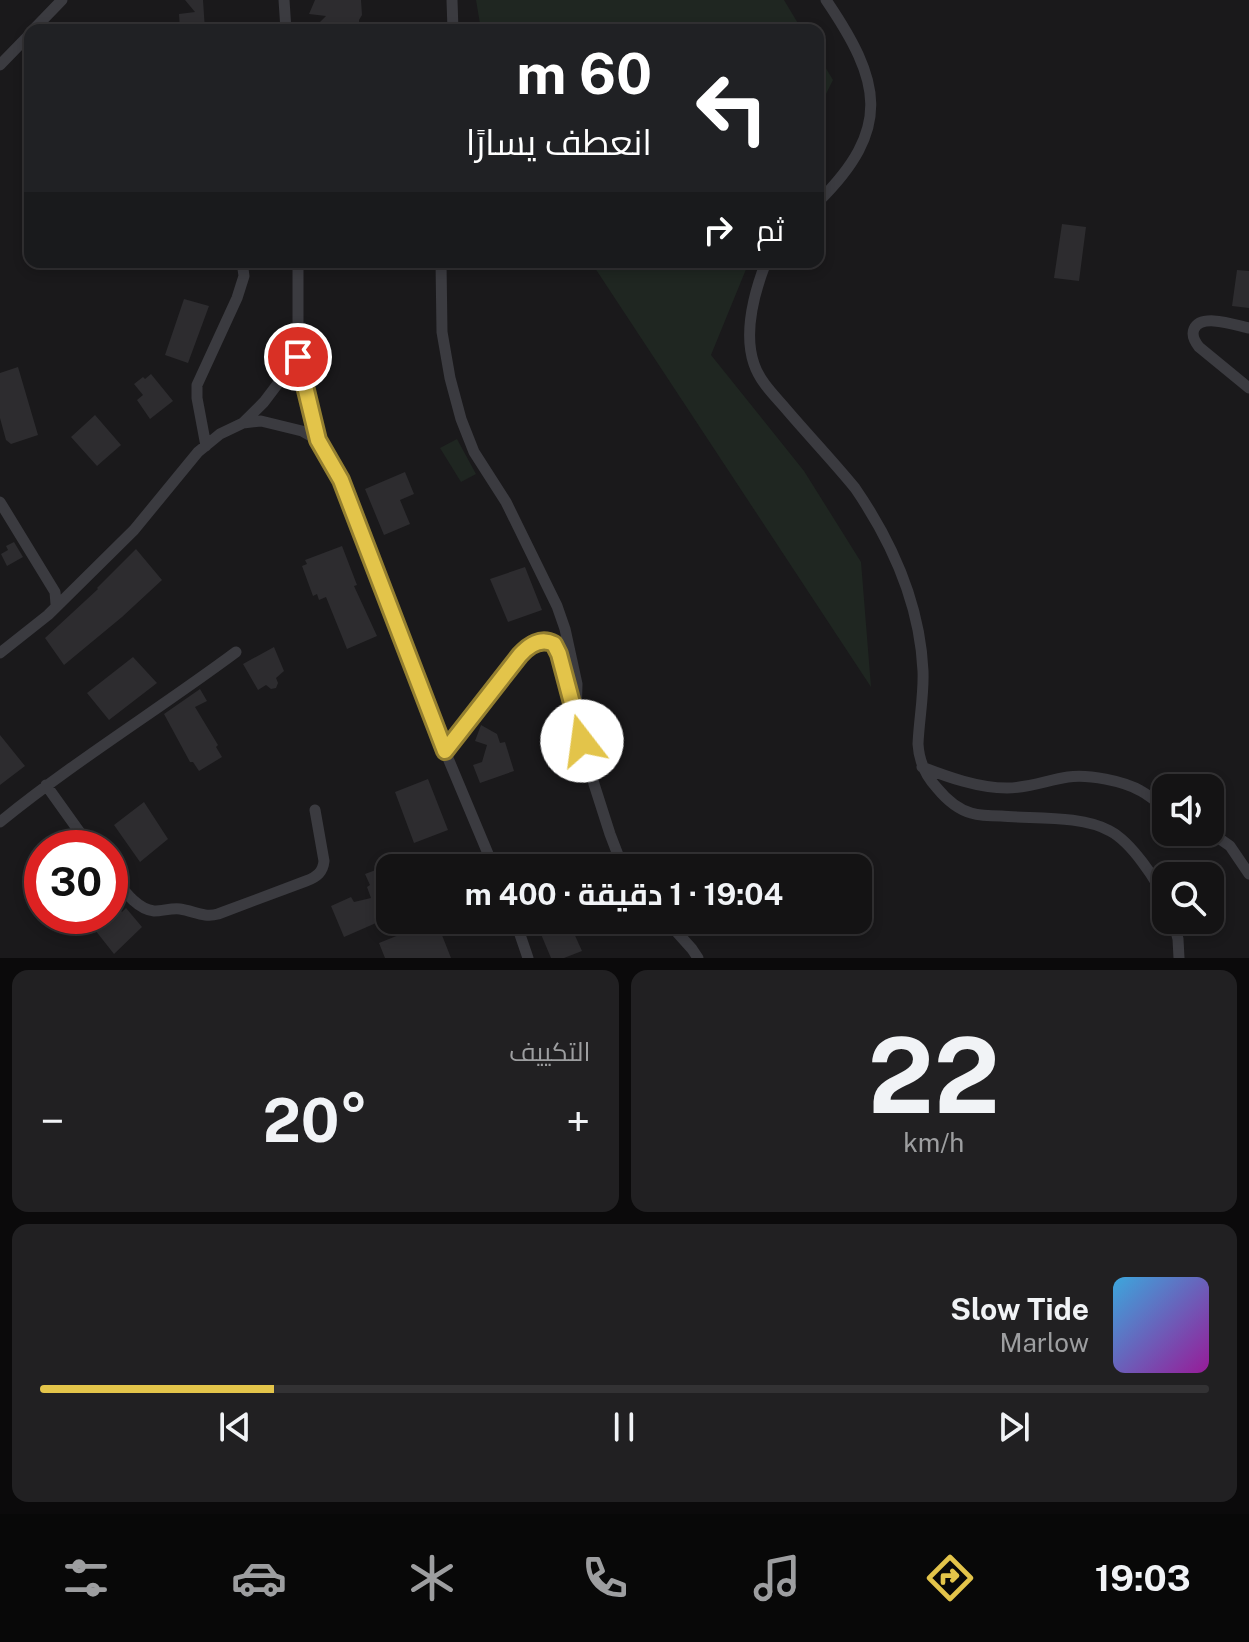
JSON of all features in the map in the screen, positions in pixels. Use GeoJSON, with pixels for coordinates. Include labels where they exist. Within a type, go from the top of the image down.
{"type":"FeatureCollection","features":[{"type":"Feature","properties":{"kind":"street"},"geometry":{"type":"LineString","coordinates":[[40,24],[62,0]]}},
{"type":"Feature","properties":{"kind":"street"},"geometry":{"type":"LineString","coordinates":[[284,0],[286,24]]}},
{"type":"Feature","properties":{"kind":"street"},"geometry":{"type":"LineString","coordinates":[[452,0],[453,24]]}},
{"type":"Feature","properties":{"kind":"street"},"geometry":{"type":"LineString","coordinates":[[824,196],[854,160],[864,139],[872,102],[857,51],[826,0]]}},
{"type":"Feature","properties":{"kind":"street"},"geometry":{"type":"LineString","coordinates":[[0,65],[24,40]]}},
{"type":"Feature","properties":{"kind":"street"},"geometry":{"type":"LineString","coordinates":[[206,446],[197,385],[237,298],[244,276],[243,268]]}},
{"type":"Feature","properties":{"kind":"street"},"geometry":{"type":"LineString","coordinates":[[298,268],[298,357],[318,440],[341,480],[445,751],[488,854]]}},
{"type":"Feature","properties":{"kind":"street"},"geometry":{"type":"LineString","coordinates":[[441,268],[442,332],[461,419],[474,452],[506,502],[557,606],[577,684],[576,719]]}},
{"type":"Feature","properties":{"kind":"street"},"geometry":{"type":"LineString","coordinates":[[764,268],[752,311],[753,362],[766,386],[855,488],[876,520],[898,565],[916,617],[921,643],[923,682],[918,744],[922,767],[930,780],[947,799],[970,813],[1086,823],[1111,831],[1120,837],[1152,878]]}},
{"type":"Feature","properties":{"kind":"street"},"geometry":{"type":"LineString","coordinates":[[1249,328],[1209,320],[1200,322],[1192,333],[1199,347],[1249,388]]}},
{"type":"Feature","properties":{"kind":"street"},"geometry":{"type":"LineString","coordinates":[[243,423],[264,402],[298,357]]}},
{"type":"Feature","properties":{"kind":"street"},"geometry":{"type":"LineString","coordinates":[[0,653],[48,615],[134,530],[198,452],[220,434],[243,423],[261,421],[302,431],[318,440]]}},
{"type":"Feature","properties":{"kind":"street"},"geometry":{"type":"LineString","coordinates":[[0,502],[55,592],[56,604]]}},
{"type":"Feature","properties":{"kind":"street"},"geometry":{"type":"LineString","coordinates":[[445,751],[520,655],[539,642],[550,642],[556,648],[563,668],[618,854]]}},
{"type":"Feature","properties":{"kind":"street"},"geometry":{"type":"LineString","coordinates":[[0,822],[46,785],[236,652]]}},
{"type":"Feature","properties":{"kind":"street"},"geometry":{"type":"LineString","coordinates":[[922,767],[997,788],[1085,776],[1137,788],[1152,799]]}},
{"type":"Feature","properties":{"kind":"street"},"geometry":{"type":"LineString","coordinates":[[46,785],[78,830]]}},
{"type":"Feature","properties":{"kind":"street"},"geometry":{"type":"LineString","coordinates":[[128,893],[144,908],[153,911],[181,909],[207,916],[306,881],[319,874],[324,861],[315,810]]}},
{"type":"Feature","properties":{"kind":"street"},"geometry":{"type":"LineString","coordinates":[[1224,842],[1249,874]]}},
{"type":"Feature","properties":{"kind":"street"},"geometry":{"type":"LineString","coordinates":[[519,934],[527,958]]}},
{"type":"Feature","properties":{"kind":"street"},"geometry":{"type":"LineString","coordinates":[[679,934],[698,958]]}},
{"type":"Feature","properties":{"kind":"street"},"geometry":{"type":"LineString","coordinates":[[1177,934],[1179,958]]}},
{"type":"Feature","properties":{"kind":"shaded area"},"geometry":{"type":"Polygon","coordinates":[[[476,0],[784,0],[798,24],[480,24],[476,0]]]}},
{"type":"Feature","properties":{"kind":"shaded area"},"geometry":{"type":"Polygon","coordinates":[[[824,65],[833,80],[824,98],[824,65]]]}},
{"type":"Feature","properties":{"kind":"shaded area"},"geometry":{"type":"Polygon","coordinates":[[[595,268],[747,268],[711,355],[804,471],[861,562],[871,687],[595,268]]]}},
{"type":"Feature","properties":{"kind":"shaded area"},"geometry":{"type":"Polygon","coordinates":[[[457,439],[476,474],[461,482],[440,448],[457,439]]]}},
{"type":"Feature","properties":{"kind":"building"},"geometry":{"type":"Polygon","coordinates":[[[185,0],[203,0],[205,24],[180,24],[179,14],[195,12],[185,0]]]}},
{"type":"Feature","properties":{"kind":"building"},"geometry":{"type":"Polygon","coordinates":[[[315,0],[361,0],[359,24],[318,24],[326,16],[309,14],[315,0]]]}},
{"type":"Feature","properties":{"kind":"building"},"geometry":{"type":"Polygon","coordinates":[[[1062,224],[1086,227],[1079,281],[1054,278],[1062,224]]]}},
{"type":"Feature","properties":{"kind":"building"},"geometry":{"type":"Polygon","coordinates":[[[1237,270],[1249,271],[1249,308],[1232,306],[1237,270]]]}},
{"type":"Feature","properties":{"kind":"building"},"geometry":{"type":"Polygon","coordinates":[[[184,299],[209,306],[188,363],[165,355],[184,299]]]}},
{"type":"Feature","properties":{"kind":"building"},"geometry":{"type":"Polygon","coordinates":[[[18,367],[38,435],[11,444],[6,440],[0,418],[0,373],[18,367]]]}},
{"type":"Feature","properties":{"kind":"building"},"geometry":{"type":"Polygon","coordinates":[[[151,374],[173,401],[150,419],[137,400],[143,395],[134,384],[151,374]]]}},
{"type":"Feature","properties":{"kind":"building"},"geometry":{"type":"Polygon","coordinates":[[[95,415],[121,445],[97,466],[71,437],[95,415]]]}},
{"type":"Feature","properties":{"kind":"building"},"geometry":{"type":"Polygon","coordinates":[[[405,472],[414,494],[400,500],[410,524],[384,535],[365,489],[405,472]]]}},
{"type":"Feature","properties":{"kind":"building"},"geometry":{"type":"Polygon","coordinates":[[[14,542],[23,557],[7,566],[1,554],[8,550],[6,546],[14,542]]]}},
{"type":"Feature","properties":{"kind":"building"},"geometry":{"type":"Polygon","coordinates":[[[342,546],[357,585],[354,586],[377,636],[347,649],[326,597],[319,600],[317,594],[313,596],[302,566],[307,564],[305,560],[342,546]]]}},
{"type":"Feature","properties":{"kind":"building"},"geometry":{"type":"Polygon","coordinates":[[[136,549],[162,580],[64,665],[45,638],[136,549]]]}},
{"type":"Feature","properties":{"kind":"building"},"geometry":{"type":"Polygon","coordinates":[[[525,567],[542,610],[508,622],[490,579],[525,567]]]}},
{"type":"Feature","properties":{"kind":"building"},"geometry":{"type":"Polygon","coordinates":[[[274,647],[284,671],[276,678],[276,688],[266,685],[258,690],[243,664],[274,647]]]}},
{"type":"Feature","properties":{"kind":"building"},"geometry":{"type":"Polygon","coordinates":[[[133,657],[157,683],[109,720],[87,693],[133,657]]]}},
{"type":"Feature","properties":{"kind":"building"},"geometry":{"type":"Polygon","coordinates":[[[200,689],[207,701],[195,707],[222,757],[199,771],[190,762],[164,714],[200,689]]]}},
{"type":"Feature","properties":{"kind":"building"},"geometry":{"type":"Polygon","coordinates":[[[481,725],[497,734],[500,743],[505,742],[514,771],[480,783],[473,765],[482,762],[487,745],[475,741],[481,725]]]}},
{"type":"Feature","properties":{"kind":"building"},"geometry":{"type":"Polygon","coordinates":[[[0,735],[25,766],[0,785],[0,735]]]}},
{"type":"Feature","properties":{"kind":"building"},"geometry":{"type":"Polygon","coordinates":[[[428,779],[448,830],[414,843],[395,792],[428,779]]]}},
{"type":"Feature","properties":{"kind":"building"},"geometry":{"type":"Polygon","coordinates":[[[144,802],[168,839],[140,862],[128,845],[128,830],[118,830],[114,825],[144,802]]]}},
{"type":"Feature","properties":{"kind":"building"},"geometry":{"type":"Polygon","coordinates":[[[376,870],[376,923],[344,937],[331,906],[351,897],[354,902],[371,898],[365,874],[376,870]]]}},
{"type":"Feature","properties":{"kind":"building"},"geometry":{"type":"Polygon","coordinates":[[[128,910],[142,927],[114,954],[98,934],[128,934],[128,910]]]}},
{"type":"Feature","properties":{"kind":"building"},"geometry":{"type":"Polygon","coordinates":[[[401,934],[442,934],[451,958],[385,958],[379,943],[401,934]]]}},
{"type":"Feature","properties":{"kind":"building"},"geometry":{"type":"Polygon","coordinates":[[[541,934],[574,934],[582,951],[564,958],[551,958],[541,934]]]}},
{"type":"Feature","properties":{"kind":"route"},"geometry":{"type":"LineString","coordinates":[[298,357],[318,440],[341,480],[445,751],[520,655],[533,644],[545,641],[554,644],[559,654],[582,741]]}}]}
